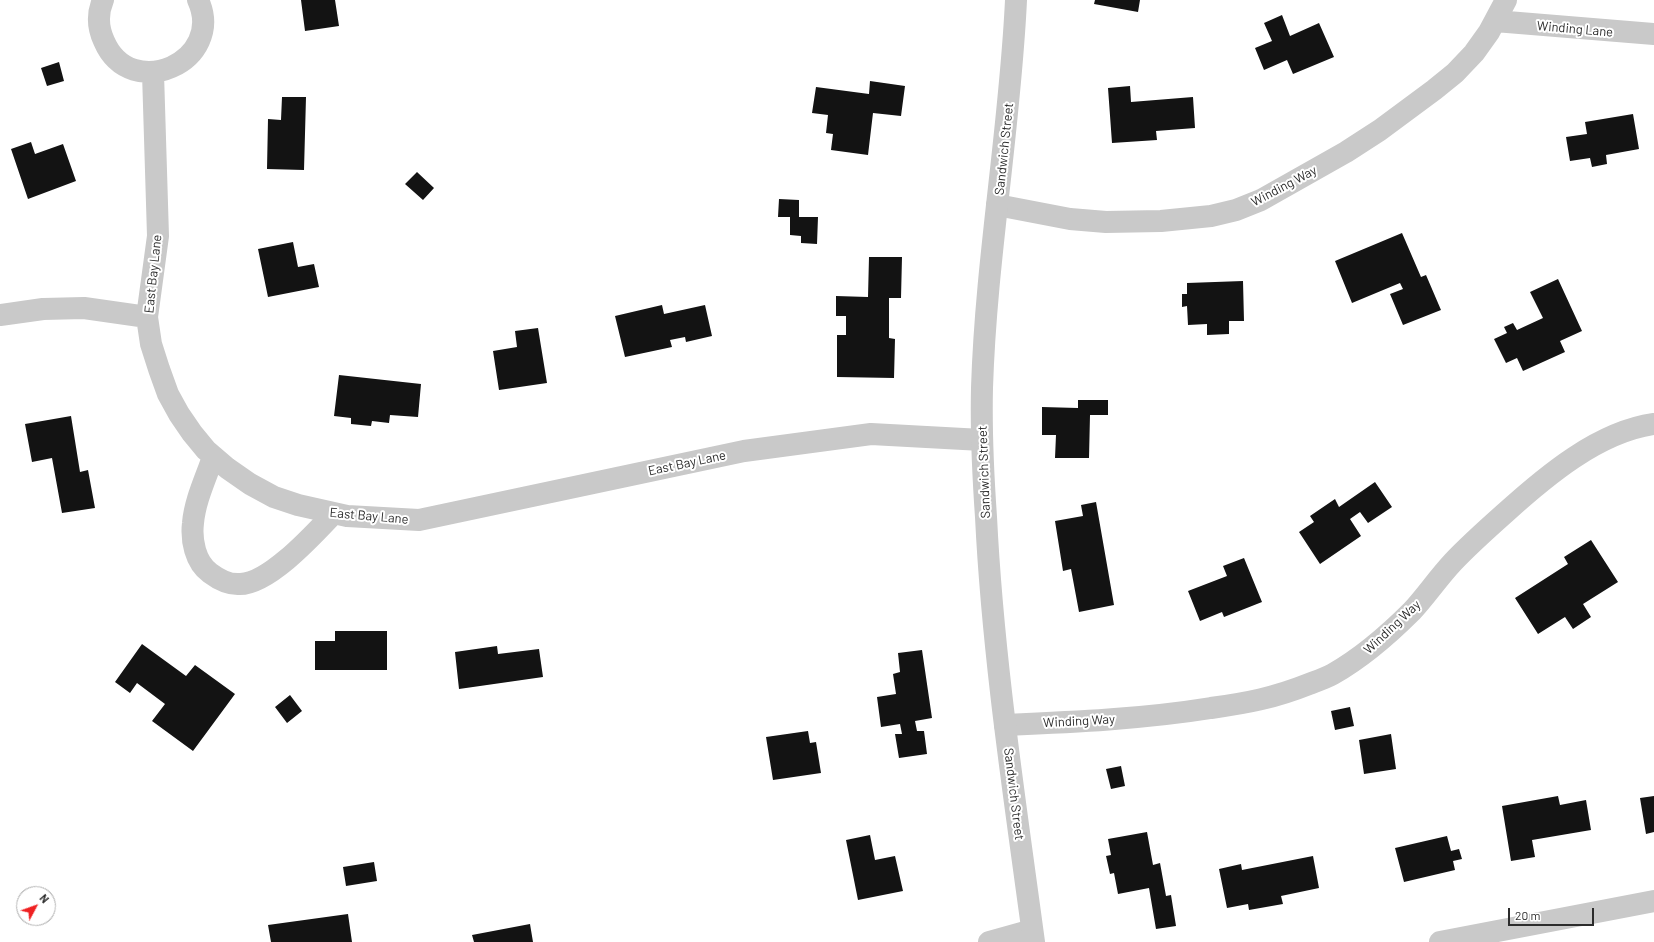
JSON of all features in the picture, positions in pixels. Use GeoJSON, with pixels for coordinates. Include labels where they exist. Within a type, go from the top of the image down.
{"type":"FeatureCollection","features":[{"type":"Feature","properties":{"kind":"street"},"geometry":{"type":"LineString","coordinates":[[103,0],[100,6],[98,20],[106,47],[115,58],[126,66],[139,71],[153,72],[168,70],[182,62],[193,51],[200,37],[203,22],[201,6],[198,0]]}},
{"type":"Feature","properties":{"kind":"street","name":"Sandwich Street"},"geometry":{"type":"LineString","coordinates":[[1016,0],[1009,106],[986,316],[982,390],[982,440],[990,583],[1005,725],[1033,936]]}},
{"type":"Feature","properties":{"kind":"street","name":"Winding Way"},"geometry":{"type":"LineString","coordinates":[[997,205],[1070,219],[1106,222],[1161,221],[1211,216],[1236,210],[1261,200],[1346,152],[1380,130],[1455,72],[1474,53],[1495,21],[1506,0]]}},
{"type":"Feature","properties":{"kind":"street","name":"Winding Lane"},"geometry":{"type":"LineString","coordinates":[[1495,21],[1654,34]]}},
{"type":"Feature","properties":{"kind":"street","name":"East Bay Lane"},"geometry":{"type":"LineString","coordinates":[[153,72],[158,236],[147,317],[151,344],[168,394],[192,433],[213,456],[227,468],[250,484],[274,497],[298,506],[333,514],[371,519],[419,520],[744,451],[871,434],[982,440]]}},
{"type":"Feature","properties":{"kind":"street"},"geometry":{"type":"LineString","coordinates":[[0,315],[43,309],[84,308],[147,317]]}},
{"type":"Feature","properties":{"kind":"street","name":"Winding Way"},"geometry":{"type":"LineString","coordinates":[[1005,725],[1122,719],[1252,702],[1282,695],[1332,675],[1371,650],[1412,610],[1452,563],[1474,541],[1520,500],[1557,470],[1576,457],[1618,433],[1640,426],[1654,424]]}},
{"type":"Feature","properties":{"kind":"street"},"geometry":{"type":"LineString","coordinates":[[213,456],[195,512],[192,535],[194,546],[202,564],[208,572],[218,578],[229,583],[241,584],[251,582],[262,577],[295,553],[333,514]]}},
{"type":"Feature","properties":{"kind":"street"},"geometry":{"type":"LineString","coordinates":[[1440,942],[1654,901]]}},
{"type":"Feature","properties":{"kind":"street"},"geometry":{"type":"LineString","coordinates":[[989,942],[1033,936]]}},
{"type":"Feature","properties":{"kind":"building"},"geometry":{"type":"Polygon","coordinates":[[[301,0],[335,0],[339,26],[305,31],[301,0]]]}},
{"type":"Feature","properties":{"kind":"building"},"geometry":{"type":"Polygon","coordinates":[[[1095,0],[1140,0],[1138,12],[1094,4],[1095,0]]]}},
{"type":"Feature","properties":{"kind":"building"},"geometry":{"type":"Polygon","coordinates":[[[1282,15],[1290,36],[1319,23],[1334,57],[1293,74],[1287,60],[1264,70],[1255,48],[1272,41],[1264,23],[1282,15]]]}},
{"type":"Feature","properties":{"kind":"building"},"geometry":{"type":"Polygon","coordinates":[[[59,62],[64,81],[47,86],[41,68],[59,62]]]}},
{"type":"Feature","properties":{"kind":"building"},"geometry":{"type":"Polygon","coordinates":[[[870,81],[905,86],[901,116],[873,113],[868,155],[831,150],[833,134],[826,133],[828,115],[812,113],[816,87],[869,94],[870,81]]]}},
{"type":"Feature","properties":{"kind":"building"},"geometry":{"type":"Polygon","coordinates":[[[1130,86],[1131,102],[1193,97],[1195,128],[1156,131],[1157,140],[1112,143],[1108,88],[1130,86]]]}},
{"type":"Feature","properties":{"kind":"building"},"geometry":{"type":"Polygon","coordinates":[[[282,97],[306,97],[304,170],[267,169],[268,119],[281,120],[282,97]]]}},
{"type":"Feature","properties":{"kind":"building"},"geometry":{"type":"Polygon","coordinates":[[[1633,114],[1639,149],[1606,155],[1607,164],[1592,167],[1590,158],[1570,161],[1566,137],[1587,134],[1585,122],[1633,114]]]}},
{"type":"Feature","properties":{"kind":"building"},"geometry":{"type":"Polygon","coordinates":[[[31,142],[35,154],[63,144],[76,181],[28,199],[11,149],[31,142]]]}},
{"type":"Feature","properties":{"kind":"building"},"geometry":{"type":"Polygon","coordinates":[[[417,172],[434,188],[423,200],[405,184],[417,172]]]}},
{"type":"Feature","properties":{"kind":"building"},"geometry":{"type":"Polygon","coordinates":[[[779,199],[799,200],[799,217],[818,217],[817,244],[801,243],[801,236],[790,235],[790,217],[778,217],[779,199]]]}},
{"type":"Feature","properties":{"kind":"building"},"geometry":{"type":"Polygon","coordinates":[[[1402,233],[1421,277],[1426,275],[1441,310],[1403,325],[1390,294],[1403,289],[1400,283],[1352,303],[1335,261],[1402,233]]]}},
{"type":"Feature","properties":{"kind":"building"},"geometry":{"type":"Polygon","coordinates":[[[293,242],[298,267],[314,264],[319,287],[268,297],[258,249],[293,242]]]}},
{"type":"Feature","properties":{"kind":"building"},"geometry":{"type":"Polygon","coordinates":[[[869,257],[902,257],[901,298],[889,298],[889,338],[895,339],[894,378],[837,377],[837,335],[846,335],[846,316],[836,316],[836,296],[868,297],[869,257]]]}},
{"type":"Feature","properties":{"kind":"building"},"geometry":{"type":"Polygon","coordinates":[[[1558,279],[1582,331],[1560,341],[1565,352],[1523,371],[1517,358],[1506,363],[1494,339],[1507,333],[1504,327],[1513,323],[1517,330],[1543,318],[1530,292],[1558,279]]]}},
{"type":"Feature","properties":{"kind":"building"},"geometry":{"type":"Polygon","coordinates":[[[1243,281],[1244,321],[1229,321],[1229,334],[1207,335],[1207,324],[1188,325],[1187,306],[1182,307],[1182,294],[1187,294],[1187,283],[1243,281]]]}},
{"type":"Feature","properties":{"kind":"building"},"geometry":{"type":"Polygon","coordinates":[[[662,305],[664,314],[705,305],[712,336],[686,342],[685,337],[670,340],[672,347],[625,357],[615,316],[662,305]]]}},
{"type":"Feature","properties":{"kind":"building"},"geometry":{"type":"Polygon","coordinates":[[[538,328],[547,383],[499,390],[493,351],[517,347],[515,331],[538,328]]]}},
{"type":"Feature","properties":{"kind":"building"},"geometry":{"type":"Polygon","coordinates":[[[339,375],[421,384],[418,417],[390,415],[389,423],[372,421],[371,426],[351,424],[351,418],[334,416],[339,375]]]}},
{"type":"Feature","properties":{"kind":"building"},"geometry":{"type":"Polygon","coordinates":[[[1078,400],[1108,400],[1108,415],[1090,415],[1089,458],[1055,458],[1056,435],[1042,435],[1042,407],[1078,408],[1078,400]]]}},
{"type":"Feature","properties":{"kind":"building"},"geometry":{"type":"Polygon","coordinates":[[[71,416],[80,472],[88,470],[95,508],[62,513],[52,458],[32,462],[25,424],[71,416]]]}},
{"type":"Feature","properties":{"kind":"building"},"geometry":{"type":"Polygon","coordinates":[[[1375,482],[1392,507],[1368,523],[1360,512],[1350,519],[1361,536],[1320,564],[1299,532],[1314,522],[1310,516],[1335,499],[1339,507],[1375,482]]]}},
{"type":"Feature","properties":{"kind":"building"},"geometry":{"type":"Polygon","coordinates":[[[1096,502],[1114,605],[1079,612],[1071,569],[1063,571],[1055,521],[1083,516],[1081,505],[1096,502]]]}},
{"type":"Feature","properties":{"kind":"building"},"geometry":{"type":"Polygon","coordinates":[[[1591,540],[1618,582],[1583,604],[1591,617],[1573,629],[1565,617],[1538,634],[1515,598],[1568,564],[1564,557],[1591,540]]]}},
{"type":"Feature","properties":{"kind":"building"},"geometry":{"type":"Polygon","coordinates":[[[1244,558],[1262,602],[1224,617],[1222,612],[1200,621],[1188,591],[1227,576],[1223,566],[1244,558]]]}},
{"type":"Feature","properties":{"kind":"building"},"geometry":{"type":"Polygon","coordinates":[[[335,631],[387,631],[387,670],[315,670],[315,641],[335,641],[335,631]]]}},
{"type":"Feature","properties":{"kind":"building"},"geometry":{"type":"Polygon","coordinates":[[[142,644],[186,676],[195,665],[235,694],[193,751],[152,721],[165,704],[137,683],[130,693],[115,682],[142,644]]]}},
{"type":"Feature","properties":{"kind":"building"},"geometry":{"type":"Polygon","coordinates":[[[497,646],[498,654],[539,649],[543,677],[459,689],[455,652],[497,646]]]}},
{"type":"Feature","properties":{"kind":"building"},"geometry":{"type":"Polygon","coordinates":[[[922,650],[932,718],[915,721],[917,731],[924,731],[927,754],[899,758],[895,734],[902,734],[900,724],[881,727],[877,697],[896,694],[893,674],[900,672],[898,653],[922,650]]]}},
{"type":"Feature","properties":{"kind":"building"},"geometry":{"type":"Polygon","coordinates":[[[290,695],[302,711],[287,723],[275,707],[290,695]]]}},
{"type":"Feature","properties":{"kind":"building"},"geometry":{"type":"Polygon","coordinates":[[[1350,707],[1354,726],[1335,730],[1331,711],[1350,707]]]}},
{"type":"Feature","properties":{"kind":"building"},"geometry":{"type":"Polygon","coordinates":[[[808,731],[810,743],[816,742],[821,773],[773,780],[766,737],[808,731]]]}},
{"type":"Feature","properties":{"kind":"building"},"geometry":{"type":"Polygon","coordinates":[[[1391,734],[1396,769],[1364,774],[1359,740],[1391,734]]]}},
{"type":"Feature","properties":{"kind":"building"},"geometry":{"type":"Polygon","coordinates":[[[1121,766],[1125,786],[1111,789],[1106,769],[1121,766]]]}},
{"type":"Feature","properties":{"kind":"building"},"geometry":{"type":"Polygon","coordinates":[[[1558,796],[1560,805],[1586,800],[1591,830],[1532,840],[1535,857],[1511,861],[1502,806],[1558,796]]]}},
{"type":"Feature","properties":{"kind":"building"},"geometry":{"type":"Polygon","coordinates":[[[1654,796],[1654,832],[1646,834],[1640,798],[1654,796]]]}},
{"type":"Feature","properties":{"kind":"building"},"geometry":{"type":"Polygon","coordinates":[[[1147,832],[1153,865],[1160,863],[1166,896],[1171,895],[1176,926],[1156,929],[1149,888],[1118,894],[1114,873],[1110,874],[1106,856],[1111,855],[1108,839],[1147,832]]]}},
{"type":"Feature","properties":{"kind":"building"},"geometry":{"type":"Polygon","coordinates":[[[870,835],[875,860],[895,856],[903,891],[858,900],[846,840],[870,835]]]}},
{"type":"Feature","properties":{"kind":"building"},"geometry":{"type":"Polygon","coordinates":[[[1447,836],[1451,851],[1459,849],[1462,859],[1453,861],[1455,870],[1404,882],[1395,848],[1447,836]]]}},
{"type":"Feature","properties":{"kind":"building"},"geometry":{"type":"Polygon","coordinates":[[[1313,856],[1319,888],[1281,896],[1283,904],[1249,910],[1248,904],[1227,908],[1219,869],[1241,864],[1242,870],[1313,856]]]}},
{"type":"Feature","properties":{"kind":"building"},"geometry":{"type":"Polygon","coordinates":[[[374,862],[377,881],[346,886],[343,867],[374,862]]]}},
{"type":"Feature","properties":{"kind":"building"},"geometry":{"type":"Polygon","coordinates":[[[348,914],[352,942],[271,942],[268,925],[348,914]]]}},
{"type":"Feature","properties":{"kind":"building"},"geometry":{"type":"Polygon","coordinates":[[[530,924],[533,942],[474,942],[472,935],[530,924]]]}}]}
